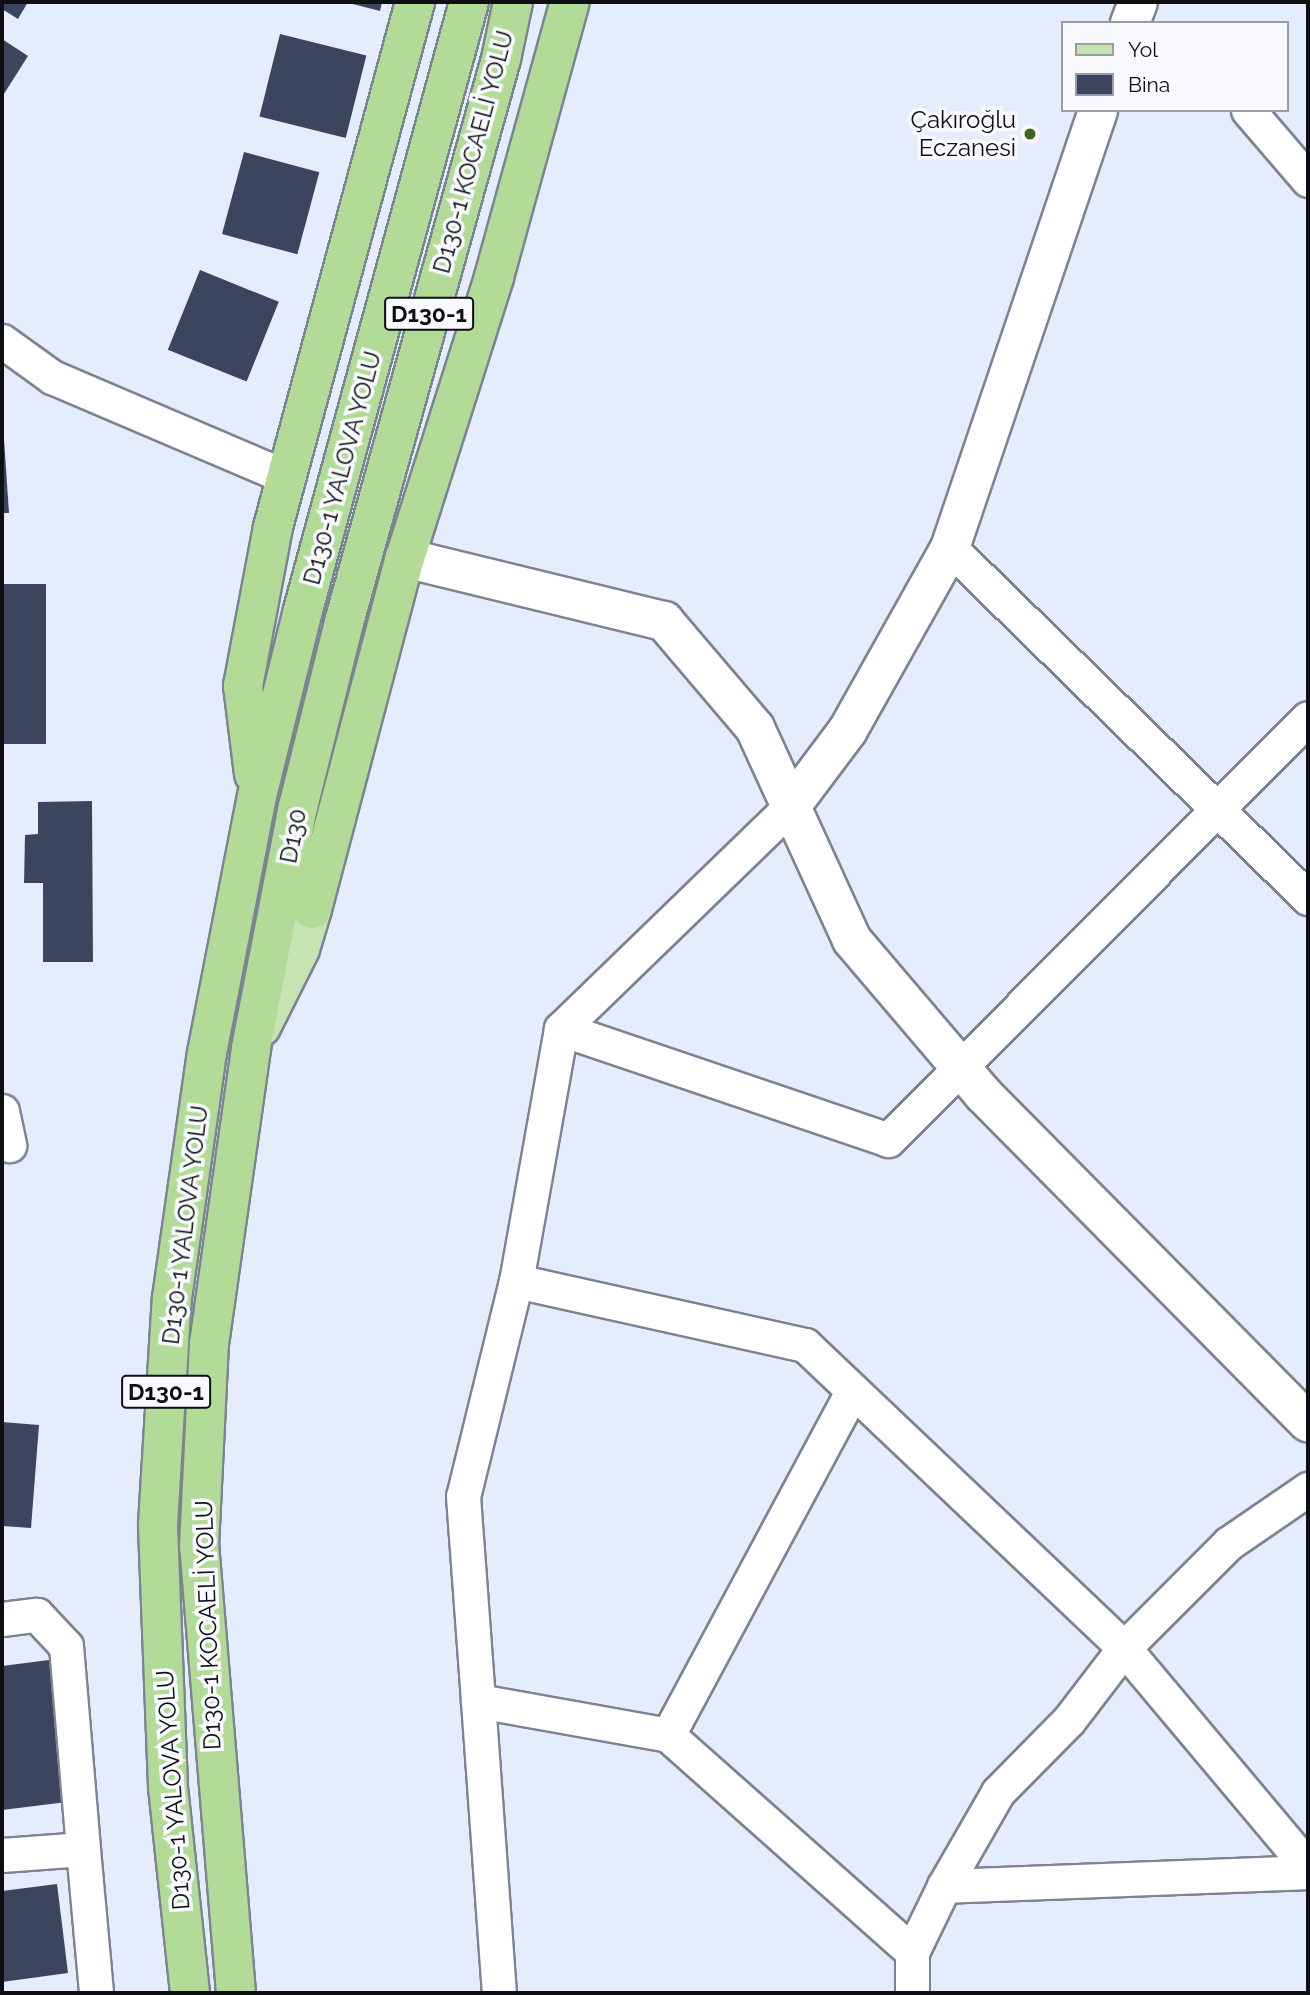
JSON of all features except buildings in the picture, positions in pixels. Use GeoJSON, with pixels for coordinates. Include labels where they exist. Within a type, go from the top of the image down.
{"type":"FeatureCollection","features":[{"type":"Feature","properties":{"kind":"highway"},"geometry":{"type":"LineString","coordinates":[[257,796],[243,686],[286,477],[415,2]]}},
{"type":"Feature","properties":{"kind":"highway","name":"D130-1 YALOVA YOLU"},"geometry":{"type":"LineString","coordinates":[[190,1993],[168,1787],[158,1510],[172,1298],[207,1053],[257,796],[303,610],[469,2]]}},
{"type":"Feature","properties":{"kind":"highway","name":"D130-1 KOCAELİ YOLU"},"geometry":{"type":"LineString","coordinates":[[344,626],[501,59],[513,2]]}},
{"type":"Feature","properties":{"kind":"highway"},"geometry":{"type":"LineString","coordinates":[[312,909],[405,558],[494,277],[570,2]]}},
{"type":"Feature","properties":{"kind":"highway","name":"D130"},"geometry":{"type":"LineString","coordinates":[[251,1048],[298,807],[344,626]]}},
{"type":"Feature","properties":{"kind":"highway","name":"D130-1 KOCAELİ YOLU"},"geometry":{"type":"LineString","coordinates":[[236,1993],[200,1547],[209,1344],[251,1048]]}},
{"type":"Feature","properties":{"kind":"main road"},"geometry":{"type":"LineString","coordinates":[[251,1048],[300,949],[312,909]]}},
{"type":"Feature","properties":{"kind":"street"},"geometry":{"type":"LineString","coordinates":[[499,1993],[463,1496],[516,1281],[561,1029],[791,806],[848,730],[950,548],[1097,112]]}},
{"type":"Feature","properties":{"kind":"street"},"geometry":{"type":"LineString","coordinates":[[1250,112],[1308,180]]}},
{"type":"Feature","properties":{"kind":"street"},"geometry":{"type":"LineString","coordinates":[[2,341],[52,377],[286,477]]}},
{"type":"Feature","properties":{"kind":"street"},"geometry":{"type":"LineString","coordinates":[[950,548],[1308,898]]}},
{"type":"Feature","properties":{"kind":"street"},"geometry":{"type":"LineString","coordinates":[[405,558],[664,621],[755,728],[852,940],[961,1068],[1308,1422]]}},
{"type":"Feature","properties":{"kind":"street"},"geometry":{"type":"LineString","coordinates":[[561,1029],[888,1140],[1308,718]]}},
{"type":"Feature","properties":{"kind":"street"},"geometry":{"type":"LineString","coordinates":[[2,1111],[9,1145]]}},
{"type":"Feature","properties":{"kind":"street"},"geometry":{"type":"LineString","coordinates":[[516,1281],[805,1345],[1124,1648],[1308,1867]]}},
{"type":"Feature","properties":{"kind":"street"},"geometry":{"type":"LineString","coordinates":[[667,1735],[853,1390]]}},
{"type":"Feature","properties":{"kind":"street"},"geometry":{"type":"LineString","coordinates":[[912,1993],[912,1952],[944,1886],[998,1792],[1069,1720],[1124,1648],[1229,1543],[1308,1489]]}},
{"type":"Feature","properties":{"kind":"street"},"geometry":{"type":"LineString","coordinates":[[2,1619],[37,1615],[66,1646],[96,1993]]}},
{"type":"Feature","properties":{"kind":"street"},"geometry":{"type":"LineString","coordinates":[[478,1701],[667,1735],[912,1952]]}},
{"type":"Feature","properties":{"kind":"street"},"geometry":{"type":"LineString","coordinates":[[2,1855],[83,1849]]}},
{"type":"Feature","properties":{"kind":"street"},"geometry":{"type":"LineString","coordinates":[[944,1886],[1308,1872]]}},
{"type":"Feature","properties":{"kind":"place","name":"Çakıroğlu Eczanesi"},"geometry":{"type":"Point","coordinates":[1030,134]}}]}
